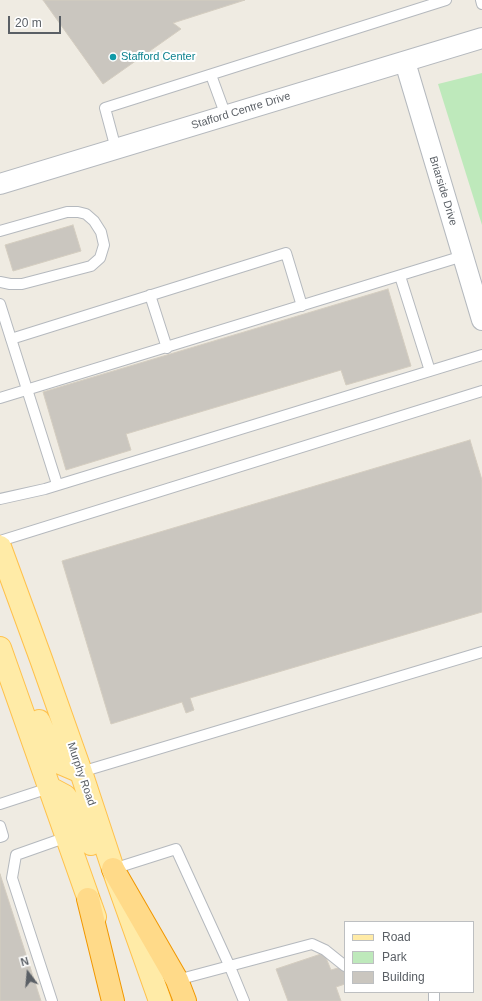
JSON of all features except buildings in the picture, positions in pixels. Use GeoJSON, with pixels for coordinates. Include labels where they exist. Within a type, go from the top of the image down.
{"type":"FeatureCollection","features":[{"type":"Feature","properties":{"kind":"highway"},"geometry":{"type":"LineString","coordinates":[[112,869],[177,980],[185,1001]]}},
{"type":"Feature","properties":{"kind":"highway"},"geometry":{"type":"LineString","coordinates":[[88,899],[113,1001]]}},
{"type":"Feature","properties":{"kind":"main road","name":"Murphy Road"},"geometry":{"type":"LineString","coordinates":[[0,547],[81,772],[112,869],[160,1001]]}},
{"type":"Feature","properties":{"kind":"main road"},"geometry":{"type":"LineString","coordinates":[[3,656],[21,681],[48,742],[60,763],[81,772]]}},
{"type":"Feature","properties":{"kind":"main road"},"geometry":{"type":"LineString","coordinates":[[3,656],[125,1001]]}},
{"type":"Feature","properties":{"kind":"main road"},"geometry":{"type":"LineString","coordinates":[[49,788],[65,796],[78,814],[105,878],[121,891]]}},
{"type":"Feature","properties":{"kind":"street","name":"Stafford Centre Drive"},"geometry":{"type":"LineString","coordinates":[[0,184],[482,38]]}},
{"type":"Feature","properties":{"kind":"street","name":"Briarside Drive"},"geometry":{"type":"LineString","coordinates":[[405,62],[482,320]]}},
{"type":"Feature","properties":{"kind":"lane"},"geometry":{"type":"LineString","coordinates":[[116,149],[105,108],[446,0]]}},
{"type":"Feature","properties":{"kind":"lane"},"geometry":{"type":"LineString","coordinates":[[481,0],[482,4]]}},
{"type":"Feature","properties":{"kind":"lane"},"geometry":{"type":"LineString","coordinates":[[211,74],[226,116]]}},
{"type":"Feature","properties":{"kind":"lane"},"geometry":{"type":"LineString","coordinates":[[0,231],[67,212],[78,212],[86,214],[94,221],[101,232],[104,245],[100,258],[91,266],[22,284],[0,282]]}},
{"type":"Feature","properties":{"kind":"lane"},"geometry":{"type":"LineString","coordinates":[[11,339],[286,253],[302,306]]}},
{"type":"Feature","properties":{"kind":"lane"},"geometry":{"type":"LineString","coordinates":[[0,398],[463,256]]}},
{"type":"Feature","properties":{"kind":"lane"},"geometry":{"type":"LineString","coordinates":[[400,276],[430,370]]}},
{"type":"Feature","properties":{"kind":"lane"},"geometry":{"type":"LineString","coordinates":[[150,295],[167,348]]}},
{"type":"Feature","properties":{"kind":"lane"},"geometry":{"type":"LineString","coordinates":[[0,304],[57,484]]}},
{"type":"Feature","properties":{"kind":"lane"},"geometry":{"type":"LineString","coordinates":[[0,499],[45,489],[57,484],[482,355]]}},
{"type":"Feature","properties":{"kind":"lane"},"geometry":{"type":"LineString","coordinates":[[0,541],[482,391]]}},
{"type":"Feature","properties":{"kind":"lane"},"geometry":{"type":"LineString","coordinates":[[81,772],[482,652]]}},
{"type":"Feature","properties":{"kind":"lane"},"geometry":{"type":"LineString","coordinates":[[0,804],[49,788]]}},
{"type":"Feature","properties":{"kind":"lane"},"geometry":{"type":"LineString","coordinates":[[0,826],[3,836],[0,837]]}},
{"type":"Feature","properties":{"kind":"lane"},"geometry":{"type":"LineString","coordinates":[[52,1001],[12,878],[16,855],[67,837]]}},
{"type":"Feature","properties":{"kind":"lane"},"geometry":{"type":"LineString","coordinates":[[112,869],[176,849],[230,966],[244,1001]]}},
{"type":"Feature","properties":{"kind":"lane"},"geometry":{"type":"LineString","coordinates":[[177,980],[312,944],[325,950],[344,965]]}},
{"type":"Feature","properties":{"kind":"green space"},"geometry":{"type":"Polygon","coordinates":[[[482,73],[482,225],[438,84],[482,73]]]}},
{"type":"Feature","properties":{"kind":"place","name":"Stafford Center"},"geometry":{"type":"Point","coordinates":[113,57]}}]}
